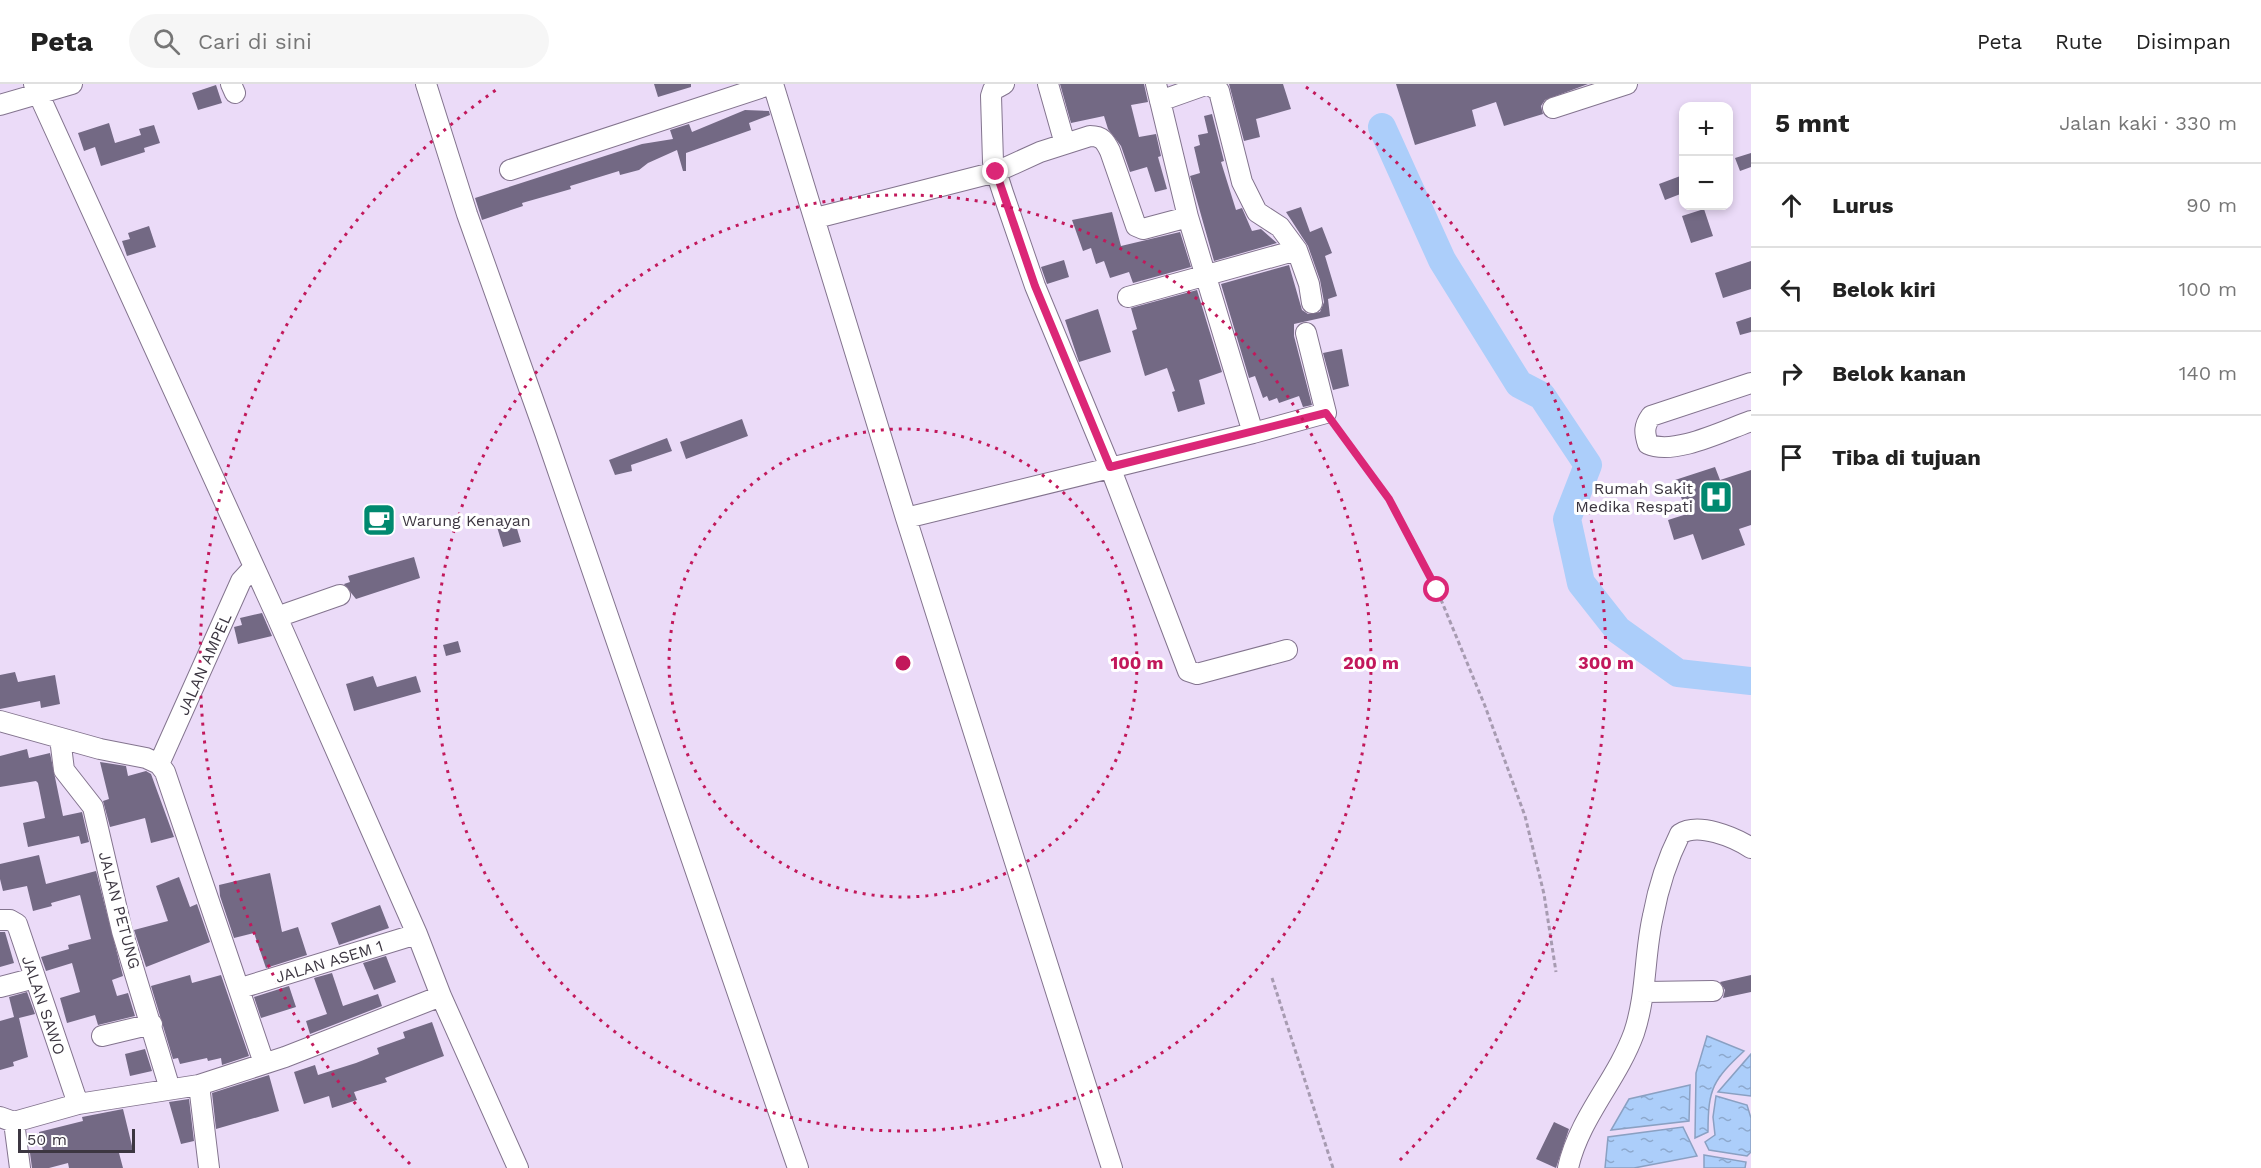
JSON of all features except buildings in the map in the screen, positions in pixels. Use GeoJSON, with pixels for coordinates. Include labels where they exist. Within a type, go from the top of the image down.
{"type":"FeatureCollection","features":[{"type":"Feature","properties":{"kind":"street"},"geometry":{"type":"LineString","coordinates":[[0,105],[37,89],[72,84]]}},
{"type":"Feature","properties":{"kind":"street"},"geometry":{"type":"LineString","coordinates":[[426,84],[461,198],[545,433],[798,1168]]}},
{"type":"Feature","properties":{"kind":"street"},"geometry":{"type":"LineString","coordinates":[[510,170],[772,84],[816,218],[906,518],[1112,1168]]}},
{"type":"Feature","properties":{"kind":"street"},"geometry":{"type":"LineString","coordinates":[[1004,84],[993,90],[991,96],[996,172],[1035,286],[1110,467],[1168,624],[1189,672],[1197,674],[1287,650]]}},
{"type":"Feature","properties":{"kind":"street"},"geometry":{"type":"LineString","coordinates":[[1047,84],[1065,144]]}},
{"type":"Feature","properties":{"kind":"street"},"geometry":{"type":"LineString","coordinates":[[1553,108],[1628,84]]}},
{"type":"Feature","properties":{"kind":"street"},"geometry":{"type":"LineString","coordinates":[[1253,433],[1204,275],[1158,93],[1205,85],[1216,88],[1223,96],[1230,137],[1249,200],[1257,212],[1285,232],[1297,250],[1309,284],[1312,303]]}},
{"type":"Feature","properties":{"kind":"street"},"geometry":{"type":"LineString","coordinates":[[37,89],[277,617],[518,1168]]}},
{"type":"Feature","properties":{"kind":"street"},"geometry":{"type":"LineString","coordinates":[[816,218],[996,172],[1040,152],[1090,136],[1098,136],[1106,142],[1134,223],[1140,228],[1188,217]]}},
{"type":"Feature","properties":{"kind":"street"},"geometry":{"type":"LineString","coordinates":[[1128,297],[1297,250]]}},
{"type":"Feature","properties":{"kind":"street"},"geometry":{"type":"LineString","coordinates":[[906,518],[1326,413],[1306,333]]}},
{"type":"Feature","properties":{"kind":"street"},"geometry":{"type":"LineString","coordinates":[[1751,383],[1652,416],[1645,424],[1645,433],[1648,444],[1657,448],[1674,448],[1751,421]]}},
{"type":"Feature","properties":{"kind":"street","name":"JALAN AMPEL"},"geometry":{"type":"LineString","coordinates":[[159,764],[241,581],[254,567]]}},
{"type":"Feature","properties":{"kind":"street"},"geometry":{"type":"LineString","coordinates":[[277,617],[340,595]]}},
{"type":"Feature","properties":{"kind":"street"},"geometry":{"type":"LineString","coordinates":[[0,721],[146,758],[159,764],[171,784],[241,988],[264,1063]]}},
{"type":"Feature","properties":{"kind":"street","name":"JALAN PETUNG"},"geometry":{"type":"LineString","coordinates":[[60,738],[64,770],[93,807],[122,931],[170,1089]]}},
{"type":"Feature","properties":{"kind":"street"},"geometry":{"type":"LineString","coordinates":[[1568,1168],[1587,1121],[1629,1047],[1645,992],[1653,916],[1680,834],[1687,829],[1703,829],[1751,848]]}},
{"type":"Feature","properties":{"kind":"street","name":"JALAN SAWO"},"geometry":{"type":"LineString","coordinates":[[0,920],[10,920],[17,924],[78,1104]]}},
{"type":"Feature","properties":{"kind":"street","name":"JALAN ASEM 1"},"geometry":{"type":"LineString","coordinates":[[241,988],[417,934]]}},
{"type":"Feature","properties":{"kind":"street"},"geometry":{"type":"LineString","coordinates":[[0,987],[34,978]]}},
{"type":"Feature","properties":{"kind":"street"},"geometry":{"type":"LineString","coordinates":[[1645,992],[1713,991]]}},
{"type":"Feature","properties":{"kind":"street"},"geometry":{"type":"LineString","coordinates":[[20,1168],[7,1120],[78,1104],[199,1085],[441,996]]}},
{"type":"Feature","properties":{"kind":"street"},"geometry":{"type":"LineString","coordinates":[[102,1036],[152,1024]]}},
{"type":"Feature","properties":{"kind":"street"},"geometry":{"type":"LineString","coordinates":[[199,1085],[209,1168]]}},
{"type":"Feature","properties":{"kind":"path"},"geometry":{"type":"LineString","coordinates":[[1326,413],[1389,499],[1413,540],[1437,590],[1485,705],[1525,816],[1544,894],[1556,972]]}},
{"type":"Feature","properties":{"kind":"path"},"geometry":{"type":"LineString","coordinates":[[1272,978],[1333,1168]]}},
{"type":"Feature","properties":{"kind":"water"},"geometry":{"type":"Polygon","coordinates":[[[1707,1036],[1744,1051],[1725,1070],[1714,1086],[1709,1105],[1708,1132],[1695,1138],[1696,1073],[1707,1036]]]}},
{"type":"Feature","properties":{"kind":"water"},"geometry":{"type":"Polygon","coordinates":[[[1751,1054],[1751,1096],[1718,1092],[1751,1054]]]}},
{"type":"Feature","properties":{"kind":"water"},"geometry":{"type":"Polygon","coordinates":[[[1690,1085],[1689,1121],[1611,1130],[1629,1099],[1690,1085]]]}},
{"type":"Feature","properties":{"kind":"water"},"geometry":{"type":"Polygon","coordinates":[[[1716,1096],[1747,1105],[1751,1118],[1751,1152],[1747,1156],[1709,1150],[1705,1142],[1715,1135],[1713,1117],[1716,1096]]]}},
{"type":"Feature","properties":{"kind":"water"},"geometry":{"type":"Polygon","coordinates":[[[1683,1127],[1697,1156],[1634,1168],[1605,1168],[1608,1137],[1683,1127]]]}},
{"type":"Feature","properties":{"kind":"water"},"geometry":{"type":"Polygon","coordinates":[[[1704,1155],[1746,1162],[1745,1168],[1704,1168],[1704,1155]]]}},
{"type":"Feature","properties":{"kind":"waterway"},"geometry":{"type":"LineString","coordinates":[[1382,127],[1442,260],[1519,384],[1542,396],[1588,465],[1567,519],[1581,583],[1618,630],[1678,673],[1751,681]]}},
{"type":"Feature","properties":{"kind":"place","name":"Rumah Sakit Medika Respati"},"geometry":{"type":"Point","coordinates":[1716,497]}},
{"type":"Feature","properties":{"kind":"place","name":"Warung Kenayan"},"geometry":{"type":"Point","coordinates":[379,520]}},
{"type":"Feature","properties":{"kind":"route"},"geometry":{"type":"LineString","coordinates":[[996,172],[1035,286],[1110,467],[1326,413],[1389,499],[1413,540],[1437,590]]}}]}
